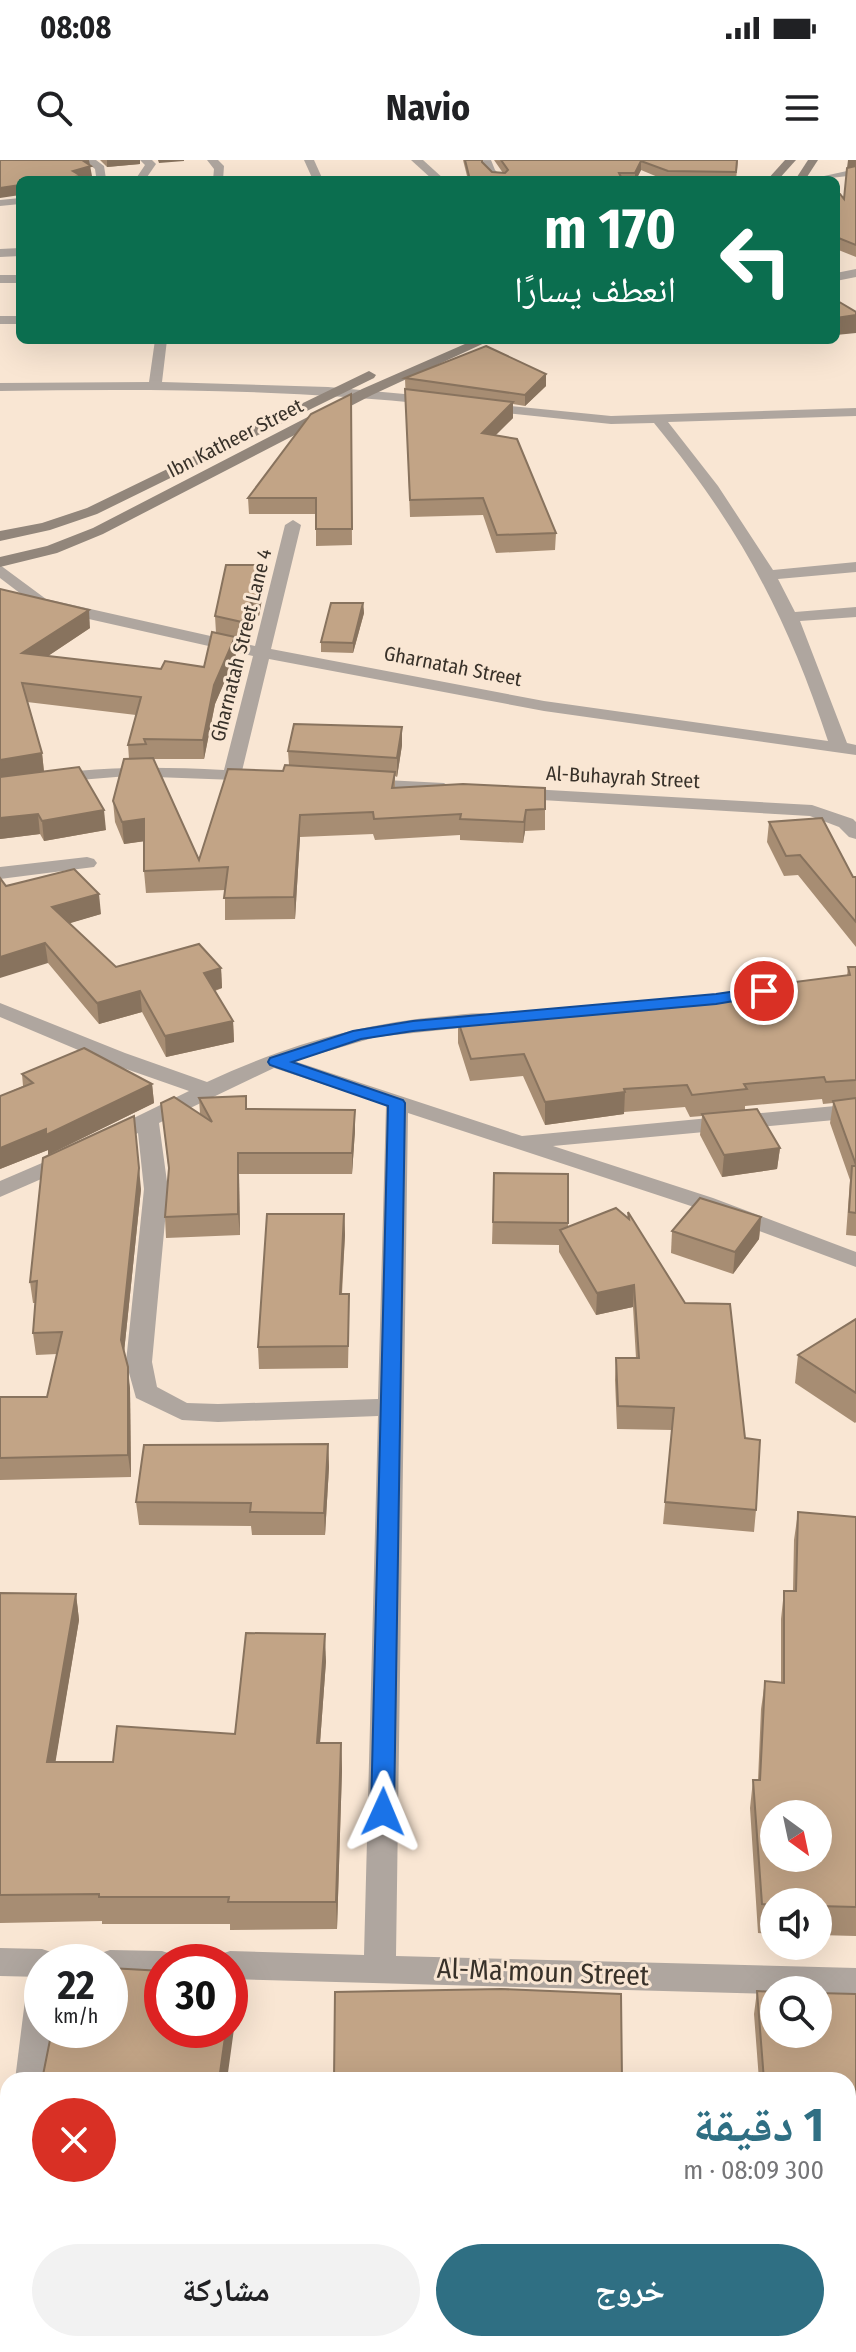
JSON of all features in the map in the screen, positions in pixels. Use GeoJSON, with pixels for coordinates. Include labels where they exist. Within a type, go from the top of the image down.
{"type":"FeatureCollection","features":[{"type":"Feature","properties":{"kind":"street"},"geometry":{"type":"LineString","coordinates":[[89,160],[100,168],[102,176]]}},
{"type":"Feature","properties":{"kind":"street"},"geometry":{"type":"LineString","coordinates":[[143,176],[151,164],[145,160]]}},
{"type":"Feature","properties":{"kind":"street"},"geometry":{"type":"LineString","coordinates":[[416,160],[435,176]]}},
{"type":"Feature","properties":{"kind":"street"},"geometry":{"type":"LineString","coordinates":[[776,176],[791,160]]}},
{"type":"Feature","properties":{"kind":"street"},"geometry":{"type":"LineString","coordinates":[[155,385],[160,344]]}},
{"type":"Feature","properties":{"kind":"street","name":"Ibn Katheer Street"},"geometry":{"type":"LineString","coordinates":[[0,536],[45,527],[92,511],[334,390],[443,344]]}},
{"type":"Feature","properties":{"kind":"street","name":"Ibn Katheer Street"},"geometry":{"type":"LineString","coordinates":[[0,562],[52,550],[98,531],[367,392],[476,344]]}},
{"type":"Feature","properties":{"kind":"street"},"geometry":{"type":"LineString","coordinates":[[0,387],[155,385],[334,390],[445,402]]}},
{"type":"Feature","properties":{"kind":"street"},"geometry":{"type":"LineString","coordinates":[[460,404],[569,418],[658,419],[856,412]]}},
{"type":"Feature","properties":{"kind":"street"},"geometry":{"type":"LineString","coordinates":[[658,419],[699,467],[766,575],[790,617],[848,749]]}},
{"type":"Feature","properties":{"kind":"street","name":"Gharnatah Street Lane 4"},"geometry":{"type":"LineString","coordinates":[[232,776],[293,525]]}},
{"type":"Feature","properties":{"kind":"street"},"geometry":{"type":"LineString","coordinates":[[766,575],[856,567]]}},
{"type":"Feature","properties":{"kind":"street","name":"Gharnatah Street"},"geometry":{"type":"LineString","coordinates":[[0,570],[46,605]]}},
{"type":"Feature","properties":{"kind":"street","name":"Gharnatah Street"},"geometry":{"type":"LineString","coordinates":[[0,594],[264,653],[544,706],[848,749]]}},
{"type":"Feature","properties":{"kind":"street"},"geometry":{"type":"LineString","coordinates":[[790,617],[856,612]]}},
{"type":"Feature","properties":{"kind":"street"},"geometry":{"type":"LineString","coordinates":[[0,789],[55,777],[116,771],[279,779]]}},
{"type":"Feature","properties":{"kind":"street"},"geometry":{"type":"LineString","coordinates":[[341,783],[465,791]]}},
{"type":"Feature","properties":{"kind":"street","name":"Al-Buhayrah Street"},"geometry":{"type":"LineString","coordinates":[[496,792],[799,809],[830,816],[846,823],[856,833]]}},
{"type":"Feature","properties":{"kind":"street"},"geometry":{"type":"LineString","coordinates":[[0,873],[87,863]]}},
{"type":"Feature","properties":{"kind":"street"},"geometry":{"type":"LineString","coordinates":[[0,1009],[117,1058],[209,1090]]}},
{"type":"Feature","properties":{"kind":"street"},"geometry":{"type":"LineString","coordinates":[[0,1190],[209,1090],[276,1062],[359,1034],[515,1017]]}},
{"type":"Feature","properties":{"kind":"street"},"geometry":{"type":"LineString","coordinates":[[276,1062],[705,1203],[856,1260]]}},
{"type":"Feature","properties":{"kind":"street"},"geometry":{"type":"LineString","coordinates":[[380,1967],[397,1103]]}},
{"type":"Feature","properties":{"kind":"street"},"geometry":{"type":"LineString","coordinates":[[518,1142],[856,1111]]}},
{"type":"Feature","properties":{"kind":"street"},"geometry":{"type":"LineString","coordinates":[[148,1120],[156,1189],[139,1362],[145,1392],[182,1411],[218,1413],[391,1407]]}},
{"type":"Feature","properties":{"kind":"street"},"geometry":{"type":"LineString","coordinates":[[0,1962],[24,1963]]}},
{"type":"Feature","properties":{"kind":"street","name":"Al-Ma'moun Street"},"geometry":{"type":"LineString","coordinates":[[248,1965],[856,1982]]}},
{"type":"Feature","properties":{"kind":"street"},"geometry":{"type":"LineString","coordinates":[[33,2072],[36,2048]]}},
{"type":"Feature","properties":{"kind":"building"},"geometry":{"type":"Polygon","coordinates":[[[0,160],[82,160],[91,166],[73,171],[81,176],[16,176],[16,186],[0,188],[0,160]]]}},
{"type":"Feature","properties":{"kind":"building"},"geometry":{"type":"Polygon","coordinates":[[[465,160],[482,160],[492,172],[505,173],[508,170],[501,160],[737,160],[736,172],[668,171],[641,161],[635,173],[619,173],[620,176],[469,176],[465,160]]]}},
{"type":"Feature","properties":{"kind":"building"},"geometry":{"type":"Polygon","coordinates":[[[856,166],[856,245],[840,239],[840,194],[844,199],[847,168],[856,166]]]}},
{"type":"Feature","properties":{"kind":"building"},"geometry":{"type":"Polygon","coordinates":[[[840,302],[856,312],[856,315],[840,317],[840,302]]]}},
{"type":"Feature","properties":{"kind":"building"},"geometry":{"type":"Polygon","coordinates":[[[486,346],[546,374],[525,395],[405,378],[486,346]]]}},
{"type":"Feature","properties":{"kind":"building"},"geometry":{"type":"Polygon","coordinates":[[[405,389],[513,402],[482,433],[517,439],[556,533],[497,535],[483,498],[410,500],[405,389]]]}},
{"type":"Feature","properties":{"kind":"building"},"geometry":{"type":"Polygon","coordinates":[[[351,394],[352,529],[316,529],[316,498],[248,498],[311,414],[351,394]]]}},
{"type":"Feature","properties":{"kind":"building"},"geometry":{"type":"Polygon","coordinates":[[[226,565],[264,565],[258,598],[253,598],[242,622],[215,616],[226,565]]]}},
{"type":"Feature","properties":{"kind":"building"},"geometry":{"type":"Polygon","coordinates":[[[0,589],[89,610],[22,653],[161,669],[165,661],[204,667],[212,632],[235,637],[214,685],[203,740],[144,739],[146,744],[128,745],[141,697],[22,683],[42,753],[0,760],[0,589]]]}},
{"type":"Feature","properties":{"kind":"building"},"geometry":{"type":"Polygon","coordinates":[[[331,603],[363,603],[353,643],[321,642],[331,603]]]}},
{"type":"Feature","properties":{"kind":"building"},"geometry":{"type":"Polygon","coordinates":[[[294,724],[402,727],[397,758],[288,751],[294,724]]]}},
{"type":"Feature","properties":{"kind":"building"},"geometry":{"type":"Polygon","coordinates":[[[153,758],[199,860],[228,769],[283,771],[285,765],[395,772],[392,788],[463,784],[545,788],[545,809],[526,810],[524,822],[460,819],[461,814],[374,819],[373,812],[300,815],[294,897],[224,898],[228,867],[144,871],[144,819],[122,822],[113,801],[124,759],[153,758]]]}},
{"type":"Feature","properties":{"kind":"building"},"geometry":{"type":"Polygon","coordinates":[[[79,767],[104,810],[42,821],[38,814],[0,818],[0,777],[79,767]]]}},
{"type":"Feature","properties":{"kind":"building"},"geometry":{"type":"Polygon","coordinates":[[[822,818],[853,877],[856,877],[856,922],[800,855],[786,856],[769,822],[822,818]]]}},
{"type":"Feature","properties":{"kind":"building"},"geometry":{"type":"Polygon","coordinates":[[[74,869],[99,894],[52,907],[116,967],[199,944],[221,968],[204,973],[233,1021],[165,1036],[140,991],[97,1003],[45,943],[0,957],[0,878],[6,886],[74,869]]]}},
{"type":"Feature","properties":{"kind":"building"},"geometry":{"type":"Polygon","coordinates":[[[848,967],[856,967],[856,1080],[826,1082],[824,1077],[744,1084],[747,1089],[692,1095],[687,1085],[624,1089],[625,1092],[545,1102],[524,1054],[471,1059],[458,1021],[735,996],[732,990],[850,975],[848,967]]]}},
{"type":"Feature","properties":{"kind":"building"},"geometry":{"type":"Polygon","coordinates":[[[84,1048],[152,1084],[46,1135],[46,1129],[0,1148],[0,1096],[33,1083],[22,1074],[84,1048]]]}},
{"type":"Feature","properties":{"kind":"building"},"geometry":{"type":"Polygon","coordinates":[[[246,1096],[246,1109],[355,1110],[352,1153],[238,1153],[238,1214],[165,1217],[169,1168],[161,1103],[174,1097],[212,1122],[199,1098],[246,1096]]]}},
{"type":"Feature","properties":{"kind":"building"},"geometry":{"type":"Polygon","coordinates":[[[856,1098],[856,1165],[833,1101],[856,1098]]]}},
{"type":"Feature","properties":{"kind":"building"},"geometry":{"type":"Polygon","coordinates":[[[757,1109],[780,1148],[724,1155],[702,1114],[757,1109]]]}},
{"type":"Feature","properties":{"kind":"building"},"geometry":{"type":"Polygon","coordinates":[[[134,1116],[139,1168],[121,1340],[128,1367],[128,1455],[0,1458],[0,1397],[47,1397],[62,1332],[33,1333],[37,1281],[30,1282],[43,1158],[134,1116]]]}},
{"type":"Feature","properties":{"kind":"building"},"geometry":{"type":"Polygon","coordinates":[[[852,1166],[856,1166],[856,1213],[849,1212],[852,1166]]]}},
{"type":"Feature","properties":{"kind":"building"},"geometry":{"type":"Polygon","coordinates":[[[494,1173],[568,1174],[568,1223],[493,1222],[494,1173]]]}},
{"type":"Feature","properties":{"kind":"building"},"geometry":{"type":"Polygon","coordinates":[[[700,1198],[761,1217],[735,1252],[672,1231],[700,1198]]]}},
{"type":"Feature","properties":{"kind":"building"},"geometry":{"type":"Polygon","coordinates":[[[616,1208],[629,1219],[628,1212],[685,1303],[730,1304],[745,1438],[760,1440],[756,1510],[665,1502],[674,1408],[618,1406],[616,1358],[639,1358],[634,1285],[597,1293],[560,1230],[616,1208]]]}},
{"type":"Feature","properties":{"kind":"building"},"geometry":{"type":"Polygon","coordinates":[[[267,1214],[344,1214],[340,1294],[349,1294],[348,1346],[258,1347],[267,1214]]]}},
{"type":"Feature","properties":{"kind":"building"},"geometry":{"type":"Polygon","coordinates":[[[856,1319],[856,1393],[798,1355],[856,1319]]]}},
{"type":"Feature","properties":{"kind":"building"},"geometry":{"type":"Polygon","coordinates":[[[328,1444],[324,1513],[250,1512],[251,1503],[136,1502],[144,1445],[328,1444]]]}},
{"type":"Feature","properties":{"kind":"building"},"geometry":{"type":"Polygon","coordinates":[[[798,1512],[856,1517],[856,1907],[832,1906],[832,1888],[761,1888],[753,1780],[760,1780],[765,1681],[784,1683],[784,1591],[796,1591],[798,1512]]]}},
{"type":"Feature","properties":{"kind":"building"},"geometry":{"type":"Polygon","coordinates":[[[0,1593],[76,1594],[47,1762],[113,1762],[117,1726],[235,1734],[246,1633],[325,1634],[317,1743],[341,1743],[336,1902],[228,1902],[229,1897],[99,1897],[99,1894],[0,1895],[0,1593]]]}},
{"type":"Feature","properties":{"kind":"building"},"geometry":{"type":"Polygon","coordinates":[[[128,1969],[144,1970],[144,2048],[223,2048],[220,2072],[44,2072],[48,2048],[128,2048],[128,1969]]]}},
{"type":"Feature","properties":{"kind":"building"},"geometry":{"type":"Polygon","coordinates":[[[501,1989],[621,1994],[622,2072],[334,2072],[335,1992],[501,1989]]]}},
{"type":"Feature","properties":{"kind":"building"},"geometry":{"type":"Polygon","coordinates":[[[757,1991],[760,1991],[760,2029],[757,1991]]]}},
{"type":"Feature","properties":{"kind":"building"},"geometry":{"type":"Polygon","coordinates":[[[832,1993],[856,1994],[856,2072],[763,2072],[761,2048],[832,2048],[832,1993]]]}},
{"type":"Feature","properties":{"kind":"route"},"geometry":{"type":"LineString","coordinates":[[383,1812],[397,1103],[276,1062],[359,1034],[413,1026],[716,999],[764,991]]}}]}
